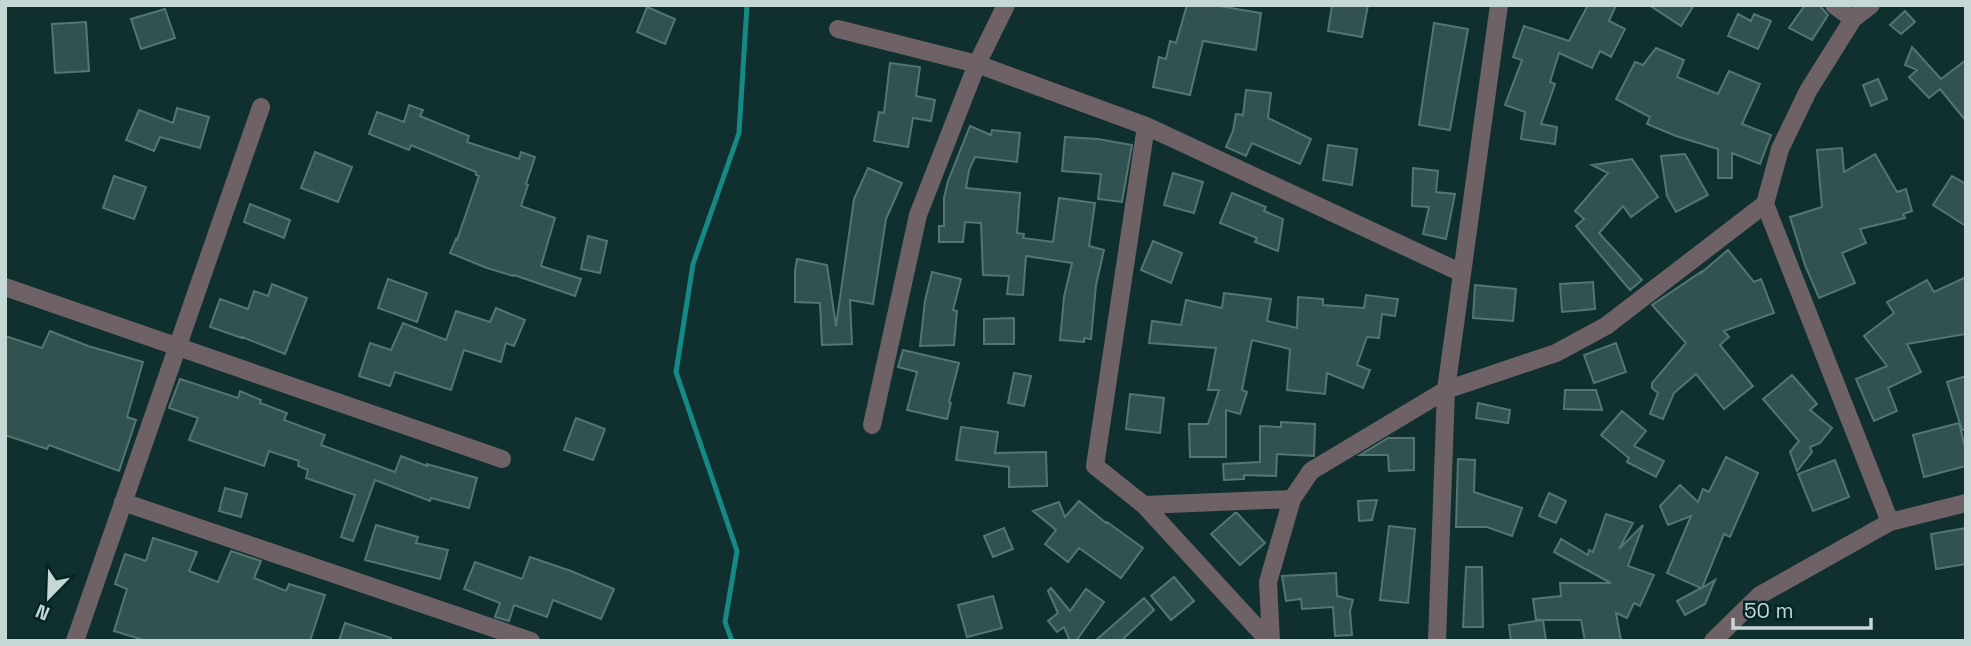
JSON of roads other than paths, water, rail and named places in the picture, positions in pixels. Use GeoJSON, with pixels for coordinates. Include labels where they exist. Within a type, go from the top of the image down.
{"type":"FeatureCollection","features":[{"type":"Feature","properties":{"kind":"street"},"geometry":{"type":"LineString","coordinates":[[872,425],[918,215],[976,64],[1006,5]]}},
{"type":"Feature","properties":{"kind":"street"},"geometry":{"type":"LineString","coordinates":[[1437,641],[1446,390],[1499,5]]}},
{"type":"Feature","properties":{"kind":"street"},"geometry":{"type":"LineString","coordinates":[[1834,5],[1853,19]]}},
{"type":"Feature","properties":{"kind":"street"},"geometry":{"type":"LineString","coordinates":[[1871,5],[1853,19],[1808,91],[1780,149],[1765,204],[1890,522]]}},
{"type":"Feature","properties":{"kind":"street"},"geometry":{"type":"LineString","coordinates":[[838,29],[976,64],[1146,126],[1462,273]]}},
{"type":"Feature","properties":{"kind":"street"},"geometry":{"type":"LineString","coordinates":[[75,641],[261,107]]}},
{"type":"Feature","properties":{"kind":"street"},"geometry":{"type":"LineString","coordinates":[[1146,126],[1095,466],[1144,505],[1270,641]]}},
{"type":"Feature","properties":{"kind":"street"},"geometry":{"type":"LineString","coordinates":[[1270,641],[1268,582],[1293,499],[1311,471],[1446,390],[1556,353],[1606,326],[1765,204]]}},
{"type":"Feature","properties":{"kind":"street"},"geometry":{"type":"LineString","coordinates":[[5,287],[502,459]]}},
{"type":"Feature","properties":{"kind":"street"},"geometry":{"type":"LineString","coordinates":[[1144,505],[1293,499]]}},
{"type":"Feature","properties":{"kind":"street"},"geometry":{"type":"LineString","coordinates":[[123,502],[520,639]]}},
{"type":"Feature","properties":{"kind":"street"},"geometry":{"type":"LineString","coordinates":[[1713,641],[1759,595],[1890,522],[1966,503]]}},
{"type":"Feature","properties":{"kind":"waterway"},"geometry":{"type":"LineString","coordinates":[[732,641],[725,622],[737,551],[676,372],[693,264],[739,133],[747,5]]}}]}
